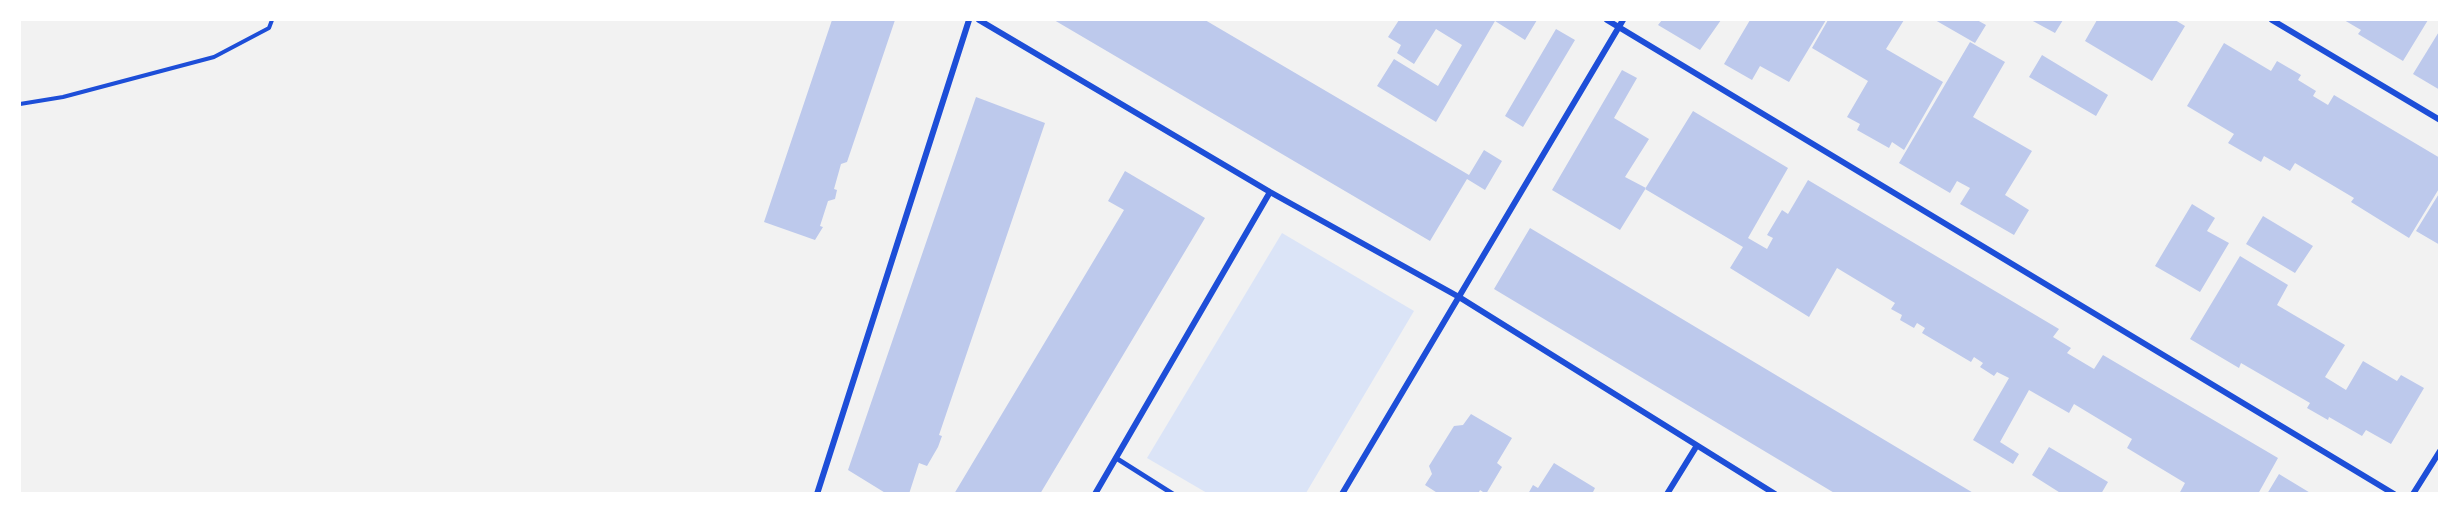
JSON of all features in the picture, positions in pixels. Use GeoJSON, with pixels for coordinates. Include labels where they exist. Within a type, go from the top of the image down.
{"type":"FeatureCollection","features":[{"type":"Feature","properties":{"kind":"street"},"geometry":{"type":"LineString","coordinates":[[817,494],[969,20]]}},
{"type":"Feature","properties":{"kind":"street"},"geometry":{"type":"LineString","coordinates":[[979,20],[1270,192],[1459,297],[1696,447],[1775,494]]}},
{"type":"Feature","properties":{"kind":"street"},"geometry":{"type":"LineString","coordinates":[[1606,20],[2394,494]]}},
{"type":"Feature","properties":{"kind":"street"},"geometry":{"type":"LineString","coordinates":[[1342,494],[1623,20]]}},
{"type":"Feature","properties":{"kind":"street"},"geometry":{"type":"LineString","coordinates":[[2272,20],[2439,120]]}},
{"type":"Feature","properties":{"kind":"street"},"geometry":{"type":"LineString","coordinates":[[1095,494],[1270,192]]}},
{"type":"Feature","properties":{"kind":"street"},"geometry":{"type":"LineString","coordinates":[[1667,494],[1696,447]]}},
{"type":"Feature","properties":{"kind":"street"},"geometry":{"type":"LineString","coordinates":[[2413,494],[2439,451]]}},
{"type":"Feature","properties":{"kind":"street"},"geometry":{"type":"LineString","coordinates":[[1116,458],[1173,494]]}},
{"type":"Feature","properties":{"kind":"path"},"geometry":{"type":"LineString","coordinates":[[20,104],[63,97],[214,57],[269,28],[272,20]]}},
{"type":"Feature","properties":{"kind":"shaded area"},"geometry":{"type":"Polygon","coordinates":[[[1282,233],[1414,311],[1306,493],[1207,493],[1147,458],[1282,233]]]}},
{"type":"Feature","properties":{"kind":"building"},"geometry":{"type":"Polygon","coordinates":[[[832,20],[895,20],[847,162],[841,164],[834,189],[837,190],[835,199],[828,201],[820,226],[823,227],[815,240],[764,222],[832,20]]]}},
{"type":"Feature","properties":{"kind":"building"},"geometry":{"type":"Polygon","coordinates":[[[1054,20],[1205,20],[1469,175],[1484,150],[1502,161],[1485,190],[1467,179],[1430,241],[1054,20]]]}},
{"type":"Feature","properties":{"kind":"building"},"geometry":{"type":"Polygon","coordinates":[[[1399,20],[1537,20],[1525,40],[1495,21],[1436,122],[1377,86],[1394,59],[1438,86],[1462,45],[1436,29],[1414,64],[1397,53],[1401,45],[1388,37],[1399,20]]]}},
{"type":"Feature","properties":{"kind":"building"},"geometry":{"type":"Polygon","coordinates":[[[1662,20],[1721,20],[1700,50],[1658,25],[1662,20]]]}},
{"type":"Feature","properties":{"kind":"building"},"geometry":{"type":"Polygon","coordinates":[[[1750,20],[1826,20],[1789,82],[1760,66],[1752,80],[1724,64],[1750,20]]]}},
{"type":"Feature","properties":{"kind":"building"},"geometry":{"type":"Polygon","coordinates":[[[1828,20],[1904,20],[1886,49],[1943,82],[1904,150],[1892,142],[1889,148],[1857,130],[1860,124],[1847,117],[1868,81],[1812,48],[1828,20]]]}},
{"type":"Feature","properties":{"kind":"building"},"geometry":{"type":"Polygon","coordinates":[[[1935,20],[1977,20],[1986,25],[1975,43],[1935,20]]]}},
{"type":"Feature","properties":{"kind":"building"},"geometry":{"type":"Polygon","coordinates":[[[2031,20],[2063,20],[2055,33],[2031,20]]]}},
{"type":"Feature","properties":{"kind":"building"},"geometry":{"type":"Polygon","coordinates":[[[2097,20],[2175,20],[2185,26],[2152,81],[2085,41],[2097,20]]]}},
{"type":"Feature","properties":{"kind":"building"},"geometry":{"type":"Polygon","coordinates":[[[2344,20],[2428,20],[2403,61],[2358,34],[2361,30],[2344,20]]]}},
{"type":"Feature","properties":{"kind":"building"},"geometry":{"type":"Polygon","coordinates":[[[1556,29],[1575,40],[1523,127],[1505,116],[1556,29]]]}},
{"type":"Feature","properties":{"kind":"building"},"geometry":{"type":"Polygon","coordinates":[[[2440,30],[2440,90],[2413,74],[2440,30]]]}},
{"type":"Feature","properties":{"kind":"building"},"geometry":{"type":"Polygon","coordinates":[[[1970,42],[2005,62],[1973,117],[2032,151],[2005,195],[2029,210],[2014,235],[1960,204],[1970,188],[1957,181],[1950,193],[1899,163],[1970,42]]]}},
{"type":"Feature","properties":{"kind":"building"},"geometry":{"type":"Polygon","coordinates":[[[2224,43],[2271,71],[2277,61],[2301,75],[2298,80],[2316,91],[2313,96],[2328,105],[2334,95],[2440,158],[2440,187],[2409,238],[2351,202],[2354,198],[2295,163],[2290,171],[2264,156],[2261,162],[2228,143],[2234,134],[2187,106],[2224,43]]]}},
{"type":"Feature","properties":{"kind":"building"},"geometry":{"type":"Polygon","coordinates":[[[2042,55],[2108,95],[2096,116],[2029,77],[2042,55]]]}},
{"type":"Feature","properties":{"kind":"building"},"geometry":{"type":"Polygon","coordinates":[[[1622,70],[1637,78],[1614,118],[1649,139],[1625,177],[1646,188],[1620,230],[1552,190],[1622,70]]]}},
{"type":"Feature","properties":{"kind":"building"},"geometry":{"type":"Polygon","coordinates":[[[976,97],[1045,123],[939,435],[942,436],[938,447],[927,466],[919,463],[909,494],[887,494],[848,470],[976,97]]]}},
{"type":"Feature","properties":{"kind":"building"},"geometry":{"type":"Polygon","coordinates":[[[1693,111],[1788,168],[1748,238],[1767,249],[1773,238],[1767,235],[1782,210],[1788,214],[1808,180],[2059,329],[2053,337],[2071,348],[2067,353],[2094,369],[2103,355],[2278,458],[2258,494],[2179,494],[2185,483],[2127,448],[2132,439],[2074,404],[2069,413],[2029,390],[2000,442],[2019,454],[2013,464],[1973,440],[2009,378],[1997,372],[1994,376],[1980,367],[1983,363],[1974,357],[1971,362],[1922,333],[1925,328],[1917,323],[1914,328],[1900,320],[1902,315],[1891,309],[1895,303],[1837,268],[1809,317],[1730,268],[1743,247],[1645,189],[1693,111]]]}},
{"type":"Feature","properties":{"kind":"building"},"geometry":{"type":"Polygon","coordinates":[[[1125,171],[1205,218],[1040,494],[954,494],[1124,210],[1108,201],[1125,171]]]}},
{"type":"Feature","properties":{"kind":"building"},"geometry":{"type":"Polygon","coordinates":[[[2440,192],[2440,245],[2416,231],[2440,192]]]}},
{"type":"Feature","properties":{"kind":"building"},"geometry":{"type":"Polygon","coordinates":[[[2192,204],[2215,218],[2207,231],[2229,243],[2200,292],[2155,266],[2192,204]]]}},
{"type":"Feature","properties":{"kind":"building"},"geometry":{"type":"Polygon","coordinates":[[[2263,216],[2313,246],[2295,273],[2246,244],[2263,216]]]}},
{"type":"Feature","properties":{"kind":"building"},"geometry":{"type":"Polygon","coordinates":[[[1530,228],[1975,494],[1836,494],[1494,289],[1530,228]]]}},
{"type":"Feature","properties":{"kind":"building"},"geometry":{"type":"Polygon","coordinates":[[[2240,256],[2288,285],[2277,305],[2345,345],[2325,377],[2346,390],[2363,361],[2397,381],[2401,375],[2424,388],[2391,444],[2366,430],[2362,436],[2329,417],[2328,420],[2307,408],[2310,403],[2241,363],[2239,368],[2190,339],[2240,256]]]}},
{"type":"Feature","properties":{"kind":"building"},"geometry":{"type":"Polygon","coordinates":[[[1471,414],[1512,438],[1497,463],[1502,467],[1486,494],[1480,490],[1478,494],[1439,494],[1425,485],[1432,474],[1429,466],[1454,426],[1463,425],[1471,414]]]}},
{"type":"Feature","properties":{"kind":"building"},"geometry":{"type":"Polygon","coordinates":[[[2049,447],[2108,482],[2101,494],[2062,494],[2032,475],[2049,447]]]}},
{"type":"Feature","properties":{"kind":"building"},"geometry":{"type":"Polygon","coordinates":[[[1554,463],[1595,488],[1592,494],[1528,494],[1533,485],[1538,488],[1554,463]]]}},
{"type":"Feature","properties":{"kind":"building"},"geometry":{"type":"Polygon","coordinates":[[[2279,474],[2312,494],[2267,494],[2279,474]]]}}]}
